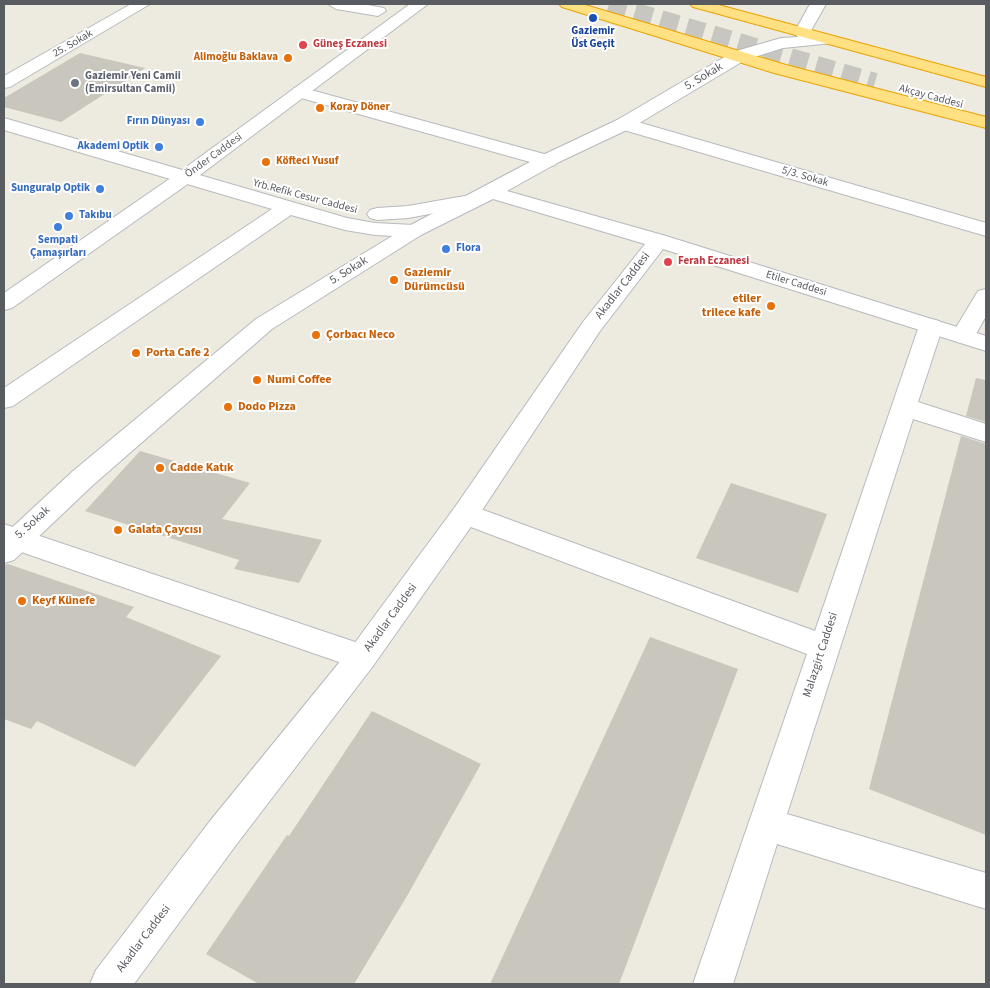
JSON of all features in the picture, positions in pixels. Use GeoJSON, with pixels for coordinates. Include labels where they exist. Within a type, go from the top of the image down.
{"type":"FeatureCollection","features":[{"type":"Feature","properties":{"kind":"highway"},"geometry":{"type":"LineString","coordinates":[[567,4],[739,56],[986,122]]}},
{"type":"Feature","properties":{"kind":"highway"},"geometry":{"type":"LineString","coordinates":[[698,4],[857,49],[986,82]]}},
{"type":"Feature","properties":{"kind":"highway"},"geometry":{"type":"LineString","coordinates":[[672,36],[702,40],[730,33],[739,22],[718,9]]}},
{"type":"Feature","properties":{"kind":"highway"},"geometry":{"type":"LineString","coordinates":[[835,83],[809,72],[799,64],[801,56],[819,47],[857,49]]}},
{"type":"Feature","properties":{"kind":"highway","name":"Akçay Caddesi"},"geometry":{"type":"LineString","coordinates":[[891,71],[986,97]]}},
{"type":"Feature","properties":{"kind":"highway","name":"Akçay Caddesi"},"geometry":{"type":"LineString","coordinates":[[875,82],[986,112]]}},
{"type":"Feature","properties":{"kind":"street","name":"25. Sokak"},"geometry":{"type":"LineString","coordinates":[[4,84],[142,4]]}},
{"type":"Feature","properties":{"kind":"street"},"geometry":{"type":"LineString","coordinates":[[336,4],[383,8]]}},
{"type":"Feature","properties":{"kind":"street","name":"Önder Caddesi"},"geometry":{"type":"LineString","coordinates":[[4,302],[192,172],[420,4]]}},
{"type":"Feature","properties":{"kind":"street"},"geometry":{"type":"LineString","coordinates":[[802,33],[818,4]]}},
{"type":"Feature","properties":{"kind":"street"},"geometry":{"type":"LineString","coordinates":[[355,29],[383,8]]}},
{"type":"Feature","properties":{"kind":"street","name":"5. Sokak"},"geometry":{"type":"LineString","coordinates":[[8,542],[264,324],[414,230],[624,124],[739,56],[781,43],[826,40]]}},
{"type":"Feature","properties":{"kind":"street","name":"Önder Caddesi"},"geometry":{"type":"LineString","coordinates":[[4,295],[331,47]]}},
{"type":"Feature","properties":{"kind":"street"},"geometry":{"type":"LineString","coordinates":[[300,92],[548,161]]}},
{"type":"Feature","properties":{"kind":"street","name":"Yrb.Refik Cesur Caddesi"},"geometry":{"type":"LineString","coordinates":[[4,124],[165,172],[192,172],[358,212],[408,212],[483,196]]}},
{"type":"Feature","properties":{"kind":"street","name":"5/3. Sokak"},"geometry":{"type":"LineString","coordinates":[[624,124],[986,230]]}},
{"type":"Feature","properties":{"kind":"street","name":"Yrb.Refik Cesur Caddesi"},"geometry":{"type":"LineString","coordinates":[[192,172],[289,207],[345,224],[375,229],[414,230]]}},
{"type":"Feature","properties":{"kind":"street","name":"Etiler Caddesi"},"geometry":{"type":"LineString","coordinates":[[483,196],[658,241],[986,344]]}},
{"type":"Feature","properties":{"kind":"street"},"geometry":{"type":"LineString","coordinates":[[4,400],[289,207]]}},
{"type":"Feature","properties":{"kind":"street","name":"Akadlar Caddesi"},"geometry":{"type":"LineString","coordinates":[[110,984],[223,833],[362,657],[465,514],[591,327],[658,241]]}},
{"type":"Feature","properties":{"kind":"street"},"geometry":{"type":"LineString","coordinates":[[963,336],[986,296]]}},
{"type":"Feature","properties":{"kind":"street","name":"Malazgirt Caddesi"},"geometry":{"type":"LineString","coordinates":[[712,984],[931,326]]}},
{"type":"Feature","properties":{"kind":"street"},"geometry":{"type":"LineString","coordinates":[[905,407],[986,433]]}},
{"type":"Feature","properties":{"kind":"street"},"geometry":{"type":"LineString","coordinates":[[465,514],[823,647]]}},
{"type":"Feature","properties":{"kind":"street"},"geometry":{"type":"LineString","coordinates":[[8,542],[362,657]]}},
{"type":"Feature","properties":{"kind":"street"},"geometry":{"type":"LineString","coordinates":[[765,824],[986,891]]}},
{"type":"Feature","properties":{"kind":"building","name":"Gaziemir Yeni Camii (Emirsultan Camii)"},"geometry":{"type":"Polygon","coordinates":[[[80,53],[145,68],[61,122],[4,107],[4,98],[80,53]]]}},
{"type":"Feature","properties":{"kind":"building"},"geometry":{"type":"Polygon","coordinates":[[[976,378],[986,380],[986,422],[966,416],[976,378]]]}},
{"type":"Feature","properties":{"kind":"building"},"geometry":{"type":"Polygon","coordinates":[[[961,436],[986,444],[986,835],[869,789],[961,436]]]}},
{"type":"Feature","properties":{"kind":"building"},"geometry":{"type":"Polygon","coordinates":[[[140,451],[250,483],[222,519],[322,540],[299,583],[234,569],[239,560],[85,511],[140,451]]]}},
{"type":"Feature","properties":{"kind":"building"},"geometry":{"type":"Polygon","coordinates":[[[731,483],[827,514],[798,593],[696,558],[731,483]]]}},
{"type":"Feature","properties":{"kind":"building"},"geometry":{"type":"Polygon","coordinates":[[[8,564],[134,607],[126,617],[221,656],[135,767],[37,721],[31,729],[4,719],[4,565],[8,564]]]}},
{"type":"Feature","properties":{"kind":"building"},"geometry":{"type":"Polygon","coordinates":[[[650,637],[738,669],[619,984],[490,984],[650,637]]]}},
{"type":"Feature","properties":{"kind":"building"},"geometry":{"type":"Polygon","coordinates":[[[372,711],[481,764],[407,896],[354,984],[259,984],[206,954],[287,835],[289,836],[372,711]]]}},
{"type":"Feature","properties":{"kind":"tunnel"},"geometry":{"type":"LineString","coordinates":[[609,4],[875,82]]}},
{"type":"Feature","properties":{"kind":"place","name":"Gaziemir Üst Geçit"},"geometry":{"type":"Point","coordinates":[593,18]}},
{"type":"Feature","properties":{"kind":"place","name":"Güneş Eczanesi"},"geometry":{"type":"Point","coordinates":[303,45]}},
{"type":"Feature","properties":{"kind":"place","name":"Alimoğlu Baklava"},"geometry":{"type":"Point","coordinates":[288,58]}},
{"type":"Feature","properties":{"kind":"place","name":"Gaziemir Yeni Camii (Emirsultan Camii)"},"geometry":{"type":"Point","coordinates":[75,83]}},
{"type":"Feature","properties":{"kind":"place","name":"Koray Döner"},"geometry":{"type":"Point","coordinates":[320,108]}},
{"type":"Feature","properties":{"kind":"place","name":"Fırın Dünyası"},"geometry":{"type":"Point","coordinates":[200,122]}},
{"type":"Feature","properties":{"kind":"place","name":"Akademi Optik"},"geometry":{"type":"Point","coordinates":[159,147]}},
{"type":"Feature","properties":{"kind":"place","name":"Köfteci Yusuf"},"geometry":{"type":"Point","coordinates":[266,162]}},
{"type":"Feature","properties":{"kind":"place","name":"Sunguralp Optik"},"geometry":{"type":"Point","coordinates":[100,189]}},
{"type":"Feature","properties":{"kind":"place","name":"Takıbu"},"geometry":{"type":"Point","coordinates":[69,216]}},
{"type":"Feature","properties":{"kind":"place","name":"Sempati Çamaşırları"},"geometry":{"type":"Point","coordinates":[58,227]}},
{"type":"Feature","properties":{"kind":"place","name":"Flora"},"geometry":{"type":"Point","coordinates":[446,249]}},
{"type":"Feature","properties":{"kind":"place","name":"Ferah Eczanesi"},"geometry":{"type":"Point","coordinates":[668,262]}},
{"type":"Feature","properties":{"kind":"place","name":"Gaziemir Dürümcüsü"},"geometry":{"type":"Point","coordinates":[394,280]}},
{"type":"Feature","properties":{"kind":"place","name":"etiler trilece kafe"},"geometry":{"type":"Point","coordinates":[771,306]}},
{"type":"Feature","properties":{"kind":"place","name":"Çorbacı Neco"},"geometry":{"type":"Point","coordinates":[316,335]}},
{"type":"Feature","properties":{"kind":"place","name":"Porta Cafe 2"},"geometry":{"type":"Point","coordinates":[136,353]}},
{"type":"Feature","properties":{"kind":"place","name":"Numi Coffee"},"geometry":{"type":"Point","coordinates":[257,380]}},
{"type":"Feature","properties":{"kind":"place","name":"Dodo Pizza"},"geometry":{"type":"Point","coordinates":[228,407]}},
{"type":"Feature","properties":{"kind":"place","name":"Cadde Katık"},"geometry":{"type":"Point","coordinates":[160,468]}},
{"type":"Feature","properties":{"kind":"place","name":"Galata Çaycısı"},"geometry":{"type":"Point","coordinates":[118,530]}},
{"type":"Feature","properties":{"kind":"place","name":"Keyf Künefe"},"geometry":{"type":"Point","coordinates":[22,601]}}]}
